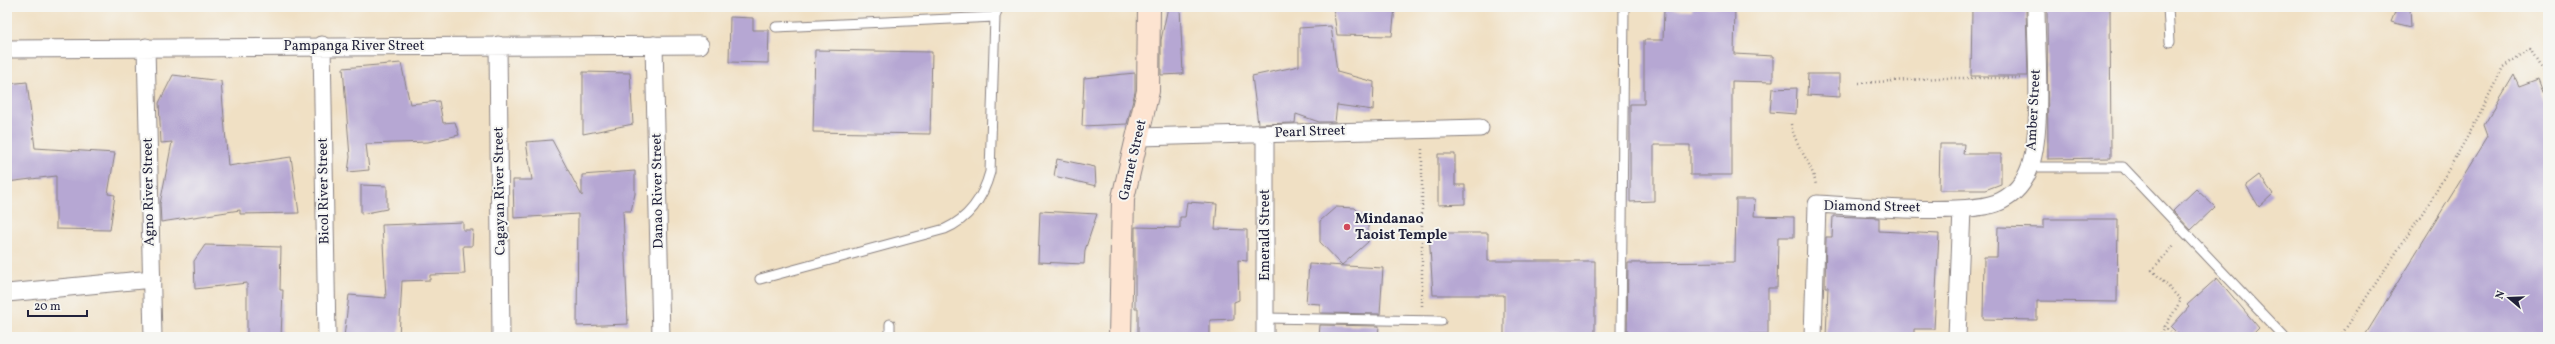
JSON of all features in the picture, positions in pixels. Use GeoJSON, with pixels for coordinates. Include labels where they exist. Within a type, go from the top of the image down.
{"type":"FeatureCollection","features":[{"type":"Feature","properties":{"kind":"street","name":"Garnet Street"},"geometry":{"type":"LineString","coordinates":[[1120,337],[1123,198],[1139,137],[1148,91],[1149,7]]}},
{"type":"Feature","properties":{"kind":"street","name":"Amber Street"},"geometry":{"type":"LineString","coordinates":[[1962,209],[2000,201],[2014,192],[2024,180],[2030,167],[2036,118],[2036,7]]}},
{"type":"Feature","properties":{"kind":"street","name":"Cagayan River Street"},"geometry":{"type":"LineString","coordinates":[[498,45],[501,337]]}},
{"type":"Feature","properties":{"kind":"street","name":"Danao River Street"},"geometry":{"type":"LineString","coordinates":[[654,45],[661,337]]}},
{"type":"Feature","properties":{"kind":"street","name":"Pampanga River Street"},"geometry":{"type":"LineString","coordinates":[[7,49],[700,45]]}},
{"type":"Feature","properties":{"kind":"street","name":"Bicol River Street"},"geometry":{"type":"LineString","coordinates":[[322,46],[327,337]]}},
{"type":"Feature","properties":{"kind":"street","name":"Agno River Street"},"geometry":{"type":"LineString","coordinates":[[146,48],[153,337]]}},
{"type":"Feature","properties":{"kind":"street","name":"Pearl Street"},"geometry":{"type":"LineString","coordinates":[[1139,137],[1480,128]]}},
{"type":"Feature","properties":{"kind":"street","name":"Emerald Street"},"geometry":{"type":"LineString","coordinates":[[1265,134],[1265,337]]}},
{"type":"Feature","properties":{"kind":"street","name":"Diamond Street"},"geometry":{"type":"LineString","coordinates":[[1813,337],[1817,204],[1962,209]]}},
{"type":"Feature","properties":{"kind":"street"},"geometry":{"type":"LineString","coordinates":[[1957,337],[1962,209]]}},
{"type":"Feature","properties":{"kind":"street"},"geometry":{"type":"LineString","coordinates":[[7,293],[152,279]]}},
{"type":"Feature","properties":{"kind":"lane"},"geometry":{"type":"LineString","coordinates":[[760,279],[945,229],[961,222],[985,192],[990,172],[996,17],[998,7]]}},
{"type":"Feature","properties":{"kind":"lane"},"geometry":{"type":"LineString","coordinates":[[1621,337],[1624,7]]}},
{"type":"Feature","properties":{"kind":"lane"},"geometry":{"type":"LineString","coordinates":[[2168,7],[2170,42]]}},
{"type":"Feature","properties":{"kind":"lane"},"geometry":{"type":"LineString","coordinates":[[776,27],[996,17]]}},
{"type":"Feature","properties":{"kind":"lane"},"geometry":{"type":"LineString","coordinates":[[2030,167],[2123,167],[2284,337]]}},
{"type":"Feature","properties":{"kind":"lane"},"geometry":{"type":"LineString","coordinates":[[1265,318],[1441,321]]}},
{"type":"Feature","properties":{"kind":"lane"},"geometry":{"type":"LineString","coordinates":[[890,324],[890,337]]}},
{"type":"Feature","properties":{"kind":"path"},"geometry":{"type":"LineString","coordinates":[[2340,337],[2431,200],[2472,127],[2503,67],[2530,49],[2548,78]]}},
{"type":"Feature","properties":{"kind":"path"},"geometry":{"type":"LineString","coordinates":[[1859,83],[1938,78],[2036,78]]}},
{"type":"Feature","properties":{"kind":"path"},"geometry":{"type":"LineString","coordinates":[[1791,124],[1794,139],[1815,178],[1817,204]]}},
{"type":"Feature","properties":{"kind":"path"},"geometry":{"type":"LineString","coordinates":[[1422,129],[1422,320]]}},
{"type":"Feature","properties":{"kind":"path"},"geometry":{"type":"LineString","coordinates":[[2159,337],[2164,326],[2181,300],[2152,270],[2185,233]]}},
{"type":"Feature","properties":{"kind":"path"},"geometry":{"type":"LineString","coordinates":[[2164,326],[2177,337]]}},
{"type":"Feature","properties":{"kind":"building"},"geometry":{"type":"Polygon","coordinates":[[[1168,7],[1180,7],[1183,74],[1161,75],[1161,40],[1168,7]]]}},
{"type":"Feature","properties":{"kind":"building"},"geometry":{"type":"Polygon","coordinates":[[[1333,7],[1395,7],[1392,36],[1337,35],[1333,7]]]}},
{"type":"Feature","properties":{"kind":"building"},"geometry":{"type":"Polygon","coordinates":[[[1692,7],[1735,7],[1734,54],[1773,56],[1773,82],[1732,81],[1732,175],[1690,175],[1690,145],[1654,145],[1654,201],[1630,202],[1630,104],[1644,104],[1644,40],[1663,40],[1664,9],[1692,10],[1692,7]]]}},
{"type":"Feature","properties":{"kind":"building"},"geometry":{"type":"Polygon","coordinates":[[[2047,7],[2110,7],[2111,158],[2048,159],[2047,7]]]}},
{"type":"Feature","properties":{"kind":"building"},"geometry":{"type":"Polygon","coordinates":[[[2397,7],[2410,7],[2411,27],[2391,22],[2397,7]]]}},
{"type":"Feature","properties":{"kind":"building"},"geometry":{"type":"Polygon","coordinates":[[[1972,9],[2026,9],[2028,76],[1971,76],[1972,9]]]}},
{"type":"Feature","properties":{"kind":"building"},"geometry":{"type":"Polygon","coordinates":[[[730,17],[753,18],[753,30],[769,30],[768,63],[729,62],[730,17]]]}},
{"type":"Feature","properties":{"kind":"building"},"geometry":{"type":"Polygon","coordinates":[[[1331,26],[1337,72],[1374,82],[1373,110],[1337,105],[1335,122],[1319,122],[1296,114],[1295,123],[1258,124],[1252,76],[1299,66],[1299,28],[1331,26]]]}},
{"type":"Feature","properties":{"kind":"building"},"geometry":{"type":"Polygon","coordinates":[[[815,50],[932,52],[930,134],[813,132],[815,50]]]}},
{"type":"Feature","properties":{"kind":"building"},"geometry":{"type":"Polygon","coordinates":[[[401,63],[410,104],[439,101],[443,123],[455,122],[459,135],[428,142],[366,144],[369,170],[348,172],[350,157],[343,68],[401,63]]]}},
{"type":"Feature","properties":{"kind":"building"},"geometry":{"type":"Polygon","coordinates":[[[583,72],[630,73],[633,124],[583,134],[583,72]]]}},
{"type":"Feature","properties":{"kind":"building"},"geometry":{"type":"Polygon","coordinates":[[[1135,73],[1135,92],[1127,124],[1082,126],[1084,78],[1135,73]]]}},
{"type":"Feature","properties":{"kind":"building"},"geometry":{"type":"Polygon","coordinates":[[[1808,74],[1840,74],[1840,97],[1807,95],[1808,74]]]}},
{"type":"Feature","properties":{"kind":"building"},"geometry":{"type":"Polygon","coordinates":[[[173,75],[221,81],[228,166],[291,157],[299,213],[240,214],[240,210],[161,222],[160,204],[172,142],[161,143],[159,103],[173,75]]]}},
{"type":"Feature","properties":{"kind":"building"},"geometry":{"type":"Polygon","coordinates":[[[2514,75],[2519,86],[2538,79],[2548,105],[2548,337],[2364,337],[2488,136],[2484,125],[2514,75]]]}},
{"type":"Feature","properties":{"kind":"building"},"geometry":{"type":"Polygon","coordinates":[[[27,82],[35,148],[115,153],[108,194],[115,195],[110,230],[56,229],[56,176],[7,182],[7,84],[27,82]]]}},
{"type":"Feature","properties":{"kind":"building"},"geometry":{"type":"Polygon","coordinates":[[[1797,88],[1796,114],[1770,112],[1772,89],[1797,88]]]}},
{"type":"Feature","properties":{"kind":"building"},"geometry":{"type":"Polygon","coordinates":[[[552,140],[582,196],[582,175],[635,171],[635,194],[631,211],[623,211],[628,324],[577,326],[578,214],[514,218],[513,180],[532,180],[526,142],[552,140]]]}},
{"type":"Feature","properties":{"kind":"building"},"geometry":{"type":"Polygon","coordinates":[[[1940,144],[1964,144],[1963,154],[2001,154],[2001,184],[1985,190],[1939,190],[1940,144]]]}},
{"type":"Feature","properties":{"kind":"building"},"geometry":{"type":"Polygon","coordinates":[[[1438,154],[1455,154],[1455,185],[1465,185],[1465,204],[1438,205],[1438,154]]]}},
{"type":"Feature","properties":{"kind":"building"},"geometry":{"type":"Polygon","coordinates":[[[1057,159],[1095,167],[1096,186],[1054,176],[1057,159]]]}},
{"type":"Feature","properties":{"kind":"building"},"geometry":{"type":"Polygon","coordinates":[[[2259,175],[2273,194],[2259,207],[2246,185],[2259,175]]]}},
{"type":"Feature","properties":{"kind":"building"},"geometry":{"type":"Polygon","coordinates":[[[361,185],[387,186],[387,209],[361,214],[361,185]]]}},
{"type":"Feature","properties":{"kind":"building"},"geometry":{"type":"Polygon","coordinates":[[[2196,189],[2215,207],[2191,230],[2173,211],[2196,189]]]}},
{"type":"Feature","properties":{"kind":"building"},"geometry":{"type":"Polygon","coordinates":[[[1736,199],[1755,199],[1754,216],[1794,217],[1794,237],[1778,237],[1777,288],[1768,288],[1768,334],[1749,334],[1749,337],[1627,337],[1628,263],[1735,262],[1736,199]]]}},
{"type":"Feature","properties":{"kind":"building"},"geometry":{"type":"Polygon","coordinates":[[[1187,202],[1217,204],[1215,229],[1247,230],[1247,261],[1238,260],[1239,300],[1234,302],[1234,319],[1210,320],[1210,337],[1138,337],[1138,308],[1135,308],[1135,227],[1180,228],[1180,217],[1185,217],[1187,202]]]}},
{"type":"Feature","properties":{"kind":"building"},"geometry":{"type":"Polygon","coordinates":[[[1336,207],[1355,208],[1368,221],[1368,242],[1342,265],[1320,242],[1320,221],[1336,207]]]}},
{"type":"Feature","properties":{"kind":"building"},"geometry":{"type":"Polygon","coordinates":[[[1040,211],[1097,214],[1085,250],[1084,264],[1038,262],[1040,211]]]}},
{"type":"Feature","properties":{"kind":"building"},"geometry":{"type":"Polygon","coordinates":[[[1833,216],[1879,218],[1879,231],[1939,234],[1934,329],[1914,329],[1914,337],[1826,337],[1828,287],[1825,287],[1826,237],[1832,237],[1833,216]]]}},
{"type":"Feature","properties":{"kind":"building"},"geometry":{"type":"Polygon","coordinates":[[[2044,219],[2118,219],[2117,302],[2037,301],[2037,320],[1983,319],[1984,257],[1997,257],[1998,227],[2044,228],[2044,219]]]}},
{"type":"Feature","properties":{"kind":"building"},"geometry":{"type":"Polygon","coordinates":[[[463,222],[463,230],[473,230],[472,246],[463,246],[465,274],[430,275],[430,280],[402,281],[399,337],[344,337],[349,295],[386,298],[382,225],[463,222]]]}},
{"type":"Feature","properties":{"kind":"building"},"geometry":{"type":"Polygon","coordinates":[[[1429,233],[1488,233],[1488,261],[1595,261],[1595,337],[1504,337],[1504,295],[1433,295],[1429,233]]]}},
{"type":"Feature","properties":{"kind":"building"},"geometry":{"type":"Polygon","coordinates":[[[205,245],[281,247],[280,290],[283,290],[281,337],[247,337],[247,283],[195,289],[194,261],[205,245]]]}},
{"type":"Feature","properties":{"kind":"building"},"geometry":{"type":"Polygon","coordinates":[[[1309,264],[1383,268],[1380,314],[1320,313],[1320,304],[1306,303],[1309,264]]]}},
{"type":"Feature","properties":{"kind":"building"},"geometry":{"type":"Polygon","coordinates":[[[2217,278],[2259,328],[2250,337],[2181,337],[2171,327],[2189,307],[2187,305],[2217,278]]]}},
{"type":"Feature","properties":{"kind":"building"},"geometry":{"type":"Polygon","coordinates":[[[1320,325],[1379,326],[1378,337],[1319,337],[1320,325]]]}},
{"type":"Feature","properties":{"kind":"place","name":"Mindanao Taoist Temple"},"geometry":{"type":"Point","coordinates":[1347,227]}}]}
